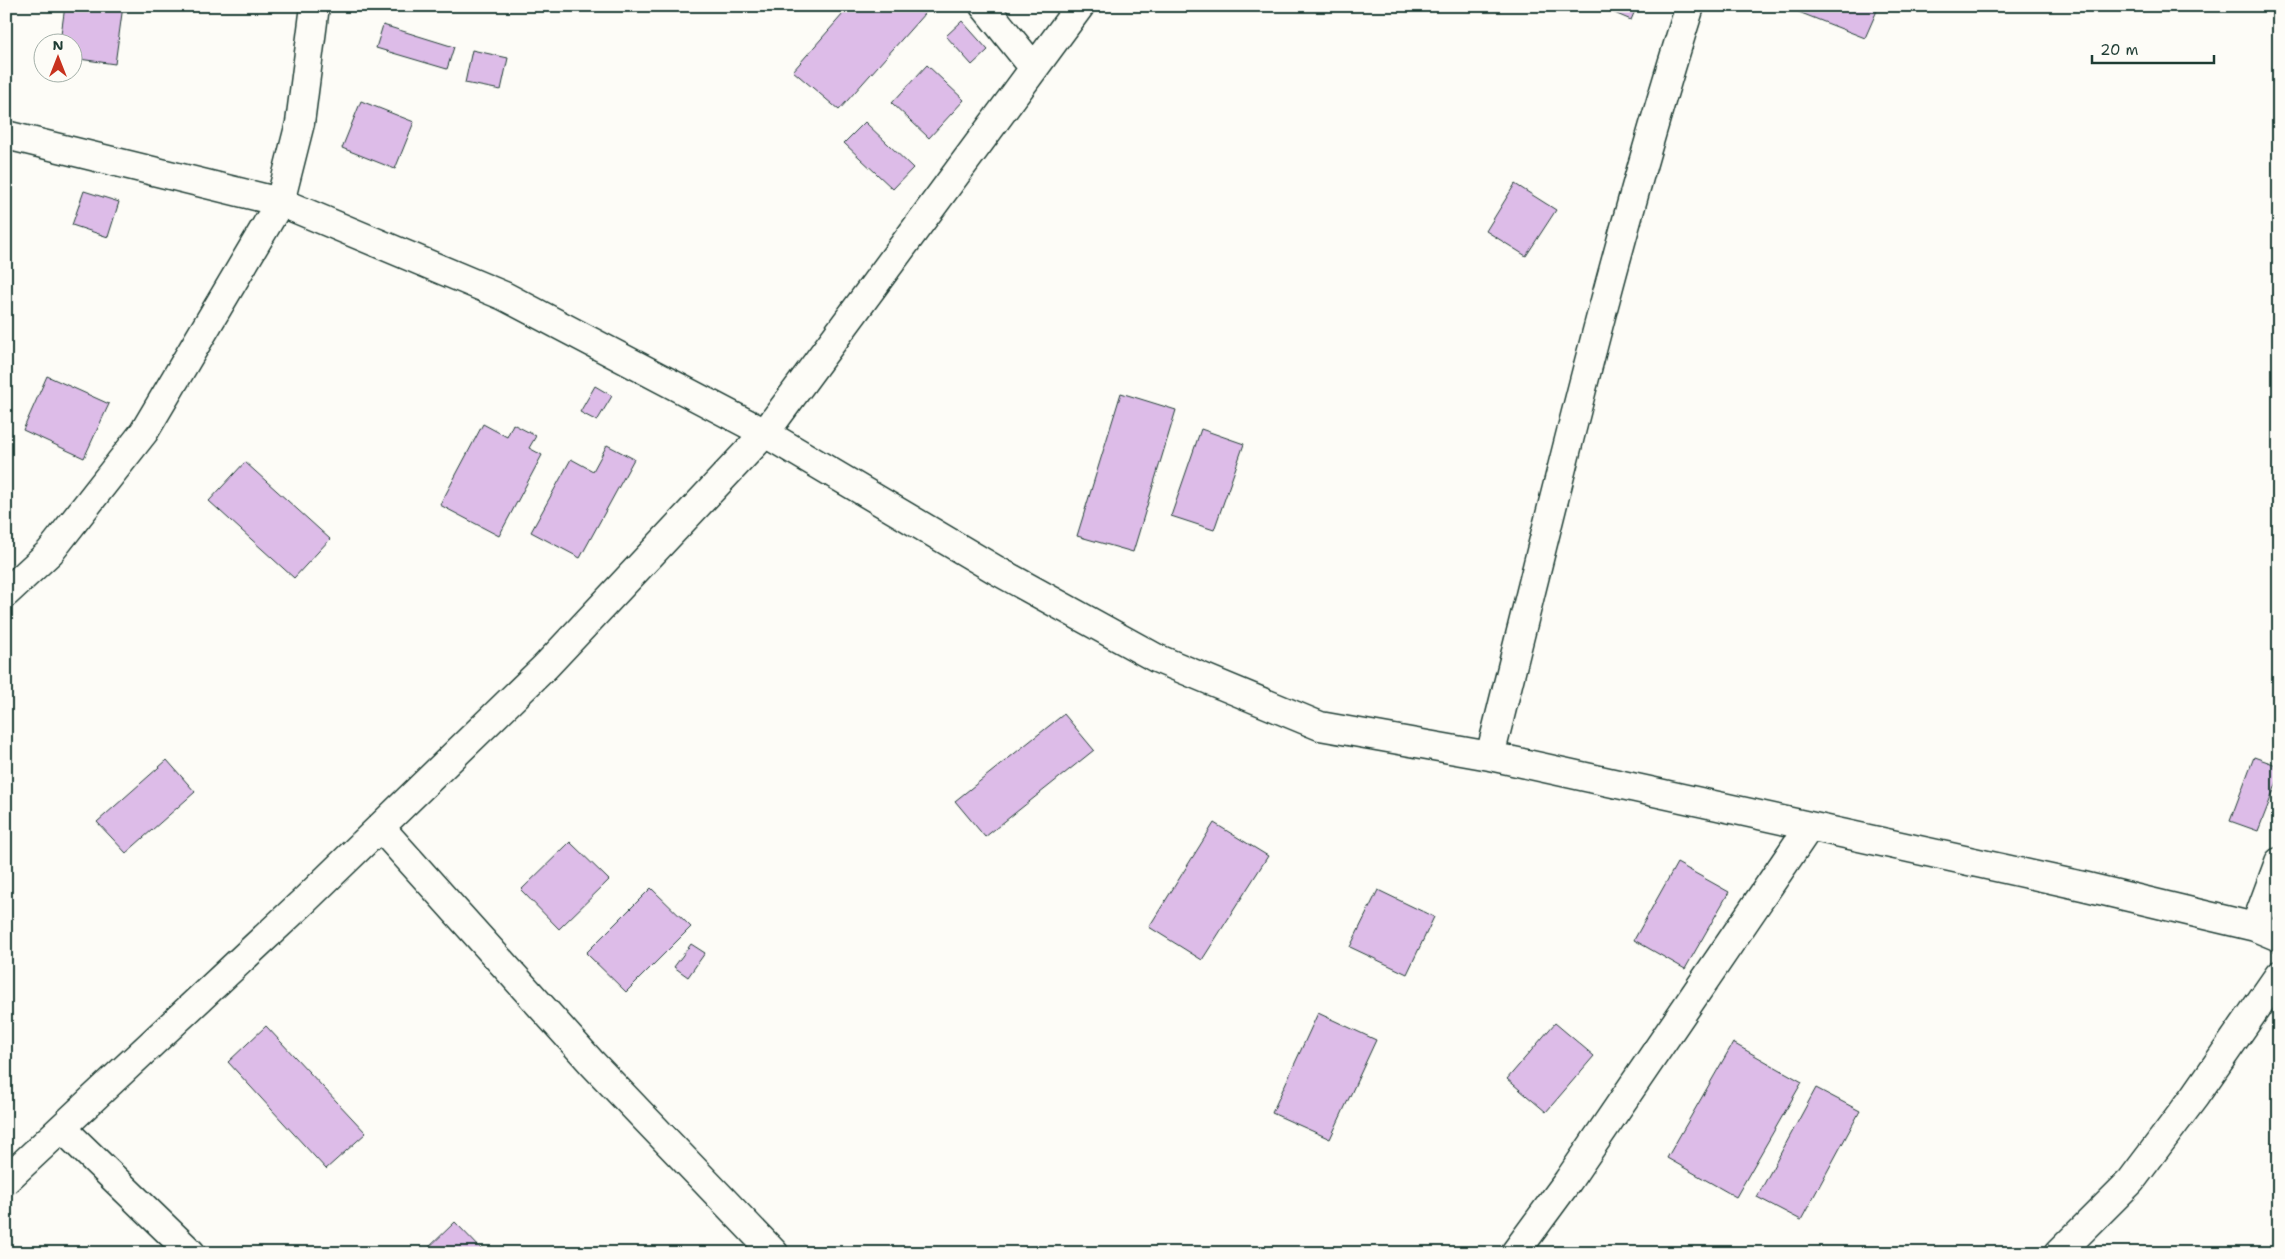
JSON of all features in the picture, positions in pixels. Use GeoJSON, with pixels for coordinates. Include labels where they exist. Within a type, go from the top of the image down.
{"type":"FeatureCollection","features":[{"type":"Feature","properties":{"kind":"street"},"geometry":{"type":"LineString","coordinates":[[6,594],[50,552],[144,432],[280,202],[300,122],[316,6]]}},
{"type":"Feature","properties":{"kind":"street"},"geometry":{"type":"LineString","coordinates":[[984,6],[1034,68]]}},
{"type":"Feature","properties":{"kind":"street"},"geometry":{"type":"LineString","coordinates":[[6,1180],[380,827],[546,666],[765,433],[1080,6]]}},
{"type":"Feature","properties":{"kind":"street"},"geometry":{"type":"LineString","coordinates":[[1490,756],[1575,415],[1656,114],[1690,6]]}},
{"type":"Feature","properties":{"kind":"street"},"geometry":{"type":"LineString","coordinates":[[6,134],[280,202],[504,296],[765,433],[996,570],[1156,658],[1320,726],[1490,756],[2083,886],[2267,932],[2279,862]]}},
{"type":"Feature","properties":{"kind":"street"},"geometry":{"type":"LineString","coordinates":[[380,827],[592,1063],[774,1253]]}},
{"type":"Feature","properties":{"kind":"street"},"geometry":{"type":"LineString","coordinates":[[1515,1253],[1568,1181],[1809,827]]}},
{"type":"Feature","properties":{"kind":"street"},"geometry":{"type":"LineString","coordinates":[[2058,1253],[2131,1181],[2195,1096],[2279,975]]}},
{"type":"Feature","properties":{"kind":"street"},"geometry":{"type":"LineString","coordinates":[[62,1128],[191,1253]]}},
{"type":"Feature","properties":{"kind":"building"},"geometry":{"type":"Polygon","coordinates":[[[65,6],[123,6],[115,64],[82,59],[82,32],[61,32],[65,6]]]}},
{"type":"Feature","properties":{"kind":"building"},"geometry":{"type":"Polygon","coordinates":[[[850,6],[917,6],[925,13],[839,110],[793,71],[850,6]]]}},
{"type":"Feature","properties":{"kind":"building"},"geometry":{"type":"Polygon","coordinates":[[[1598,6],[1637,6],[1631,20],[1598,6]]]}},
{"type":"Feature","properties":{"kind":"building"},"geometry":{"type":"Polygon","coordinates":[[[1792,6],[1879,6],[1865,38],[1791,9],[1792,6]]]}},
{"type":"Feature","properties":{"kind":"building"},"geometry":{"type":"Polygon","coordinates":[[[962,21],[988,50],[972,65],[946,36],[962,21]]]}},
{"type":"Feature","properties":{"kind":"building"},"geometry":{"type":"Polygon","coordinates":[[[383,25],[454,47],[447,69],[376,48],[383,25]]]}},
{"type":"Feature","properties":{"kind":"building"},"geometry":{"type":"Polygon","coordinates":[[[472,50],[508,58],[501,90],[465,83],[472,50]]]}},
{"type":"Feature","properties":{"kind":"building"},"geometry":{"type":"Polygon","coordinates":[[[927,65],[964,100],[929,138],[892,103],[927,65]]]}},
{"type":"Feature","properties":{"kind":"building"},"geometry":{"type":"Polygon","coordinates":[[[361,101],[414,122],[395,169],[342,148],[361,101]]]}},
{"type":"Feature","properties":{"kind":"building"},"geometry":{"type":"Polygon","coordinates":[[[865,122],[913,168],[893,189],[844,143],[865,122]]]}},
{"type":"Feature","properties":{"kind":"building"},"geometry":{"type":"Polygon","coordinates":[[[1515,184],[1556,210],[1526,256],[1486,231],[1515,184]]]}},
{"type":"Feature","properties":{"kind":"building"},"geometry":{"type":"Polygon","coordinates":[[[84,191],[119,202],[108,237],[72,225],[84,191]]]}},
{"type":"Feature","properties":{"kind":"building"},"geometry":{"type":"Polygon","coordinates":[[[47,376],[109,404],[84,458],[23,430],[47,376]]]}},
{"type":"Feature","properties":{"kind":"building"},"geometry":{"type":"Polygon","coordinates":[[[595,386],[612,396],[597,421],[580,412],[595,386]]]}},
{"type":"Feature","properties":{"kind":"building"},"geometry":{"type":"Polygon","coordinates":[[[1121,393],[1176,410],[1133,552],[1077,536],[1121,393]]]}},
{"type":"Feature","properties":{"kind":"building"},"geometry":{"type":"Polygon","coordinates":[[[483,424],[507,437],[513,424],[536,436],[529,448],[542,455],[499,536],[440,505],[483,424]]]}},
{"type":"Feature","properties":{"kind":"building"},"geometry":{"type":"Polygon","coordinates":[[[1201,429],[1244,444],[1214,530],[1171,516],[1201,429]]]}},
{"type":"Feature","properties":{"kind":"building"},"geometry":{"type":"Polygon","coordinates":[[[607,445],[634,459],[580,558],[531,532],[571,459],[593,471],[607,445]]]}},
{"type":"Feature","properties":{"kind":"building"},"geometry":{"type":"Polygon","coordinates":[[[245,462],[330,539],[294,578],[209,501],[245,462]]]}},
{"type":"Feature","properties":{"kind":"building"},"geometry":{"type":"Polygon","coordinates":[[[1064,714],[1094,750],[985,837],[955,801],[1064,714]]]}},
{"type":"Feature","properties":{"kind":"building"},"geometry":{"type":"Polygon","coordinates":[[[2254,757],[2279,766],[2279,777],[2258,831],[2230,821],[2254,757]]]}},
{"type":"Feature","properties":{"kind":"building"},"geometry":{"type":"Polygon","coordinates":[[[167,760],[195,792],[126,853],[97,822],[167,760]]]}},
{"type":"Feature","properties":{"kind":"building"},"geometry":{"type":"Polygon","coordinates":[[[1214,823],[1268,856],[1202,960],[1149,927],[1214,823]]]}},
{"type":"Feature","properties":{"kind":"building"},"geometry":{"type":"Polygon","coordinates":[[[570,842],[609,880],[559,929],[521,890],[570,842]]]}},
{"type":"Feature","properties":{"kind":"building"},"geometry":{"type":"Polygon","coordinates":[[[1677,863],[1729,892],[1685,969],[1634,940],[1677,863]]]}},
{"type":"Feature","properties":{"kind":"building"},"geometry":{"type":"Polygon","coordinates":[[[651,888],[691,927],[626,992],[586,953],[651,888]]]}},
{"type":"Feature","properties":{"kind":"building"},"geometry":{"type":"Polygon","coordinates":[[[1378,890],[1434,917],[1407,974],[1350,947],[1378,890]]]}},
{"type":"Feature","properties":{"kind":"building"},"geometry":{"type":"Polygon","coordinates":[[[691,944],[705,953],[688,977],[674,967],[691,944]]]}},
{"type":"Feature","properties":{"kind":"building"},"geometry":{"type":"Polygon","coordinates":[[[1318,1013],[1376,1040],[1330,1139],[1272,1113],[1318,1013]]]}},
{"type":"Feature","properties":{"kind":"building"},"geometry":{"type":"Polygon","coordinates":[[[1555,1023],[1594,1056],[1546,1112],[1507,1079],[1555,1023]]]}},
{"type":"Feature","properties":{"kind":"building"},"geometry":{"type":"Polygon","coordinates":[[[266,1026],[366,1133],[326,1169],[228,1062],[266,1026]]]}},
{"type":"Feature","properties":{"kind":"building"},"geometry":{"type":"Polygon","coordinates":[[[1733,1043],[1802,1082],[1736,1197],[1667,1158],[1733,1043]]]}},
{"type":"Feature","properties":{"kind":"building"},"geometry":{"type":"Polygon","coordinates":[[[1816,1088],[1860,1111],[1801,1220],[1757,1197],[1816,1088]]]}},
{"type":"Feature","properties":{"kind":"building"},"geometry":{"type":"Polygon","coordinates":[[[455,1222],[485,1253],[423,1253],[455,1222]]]}}]}
